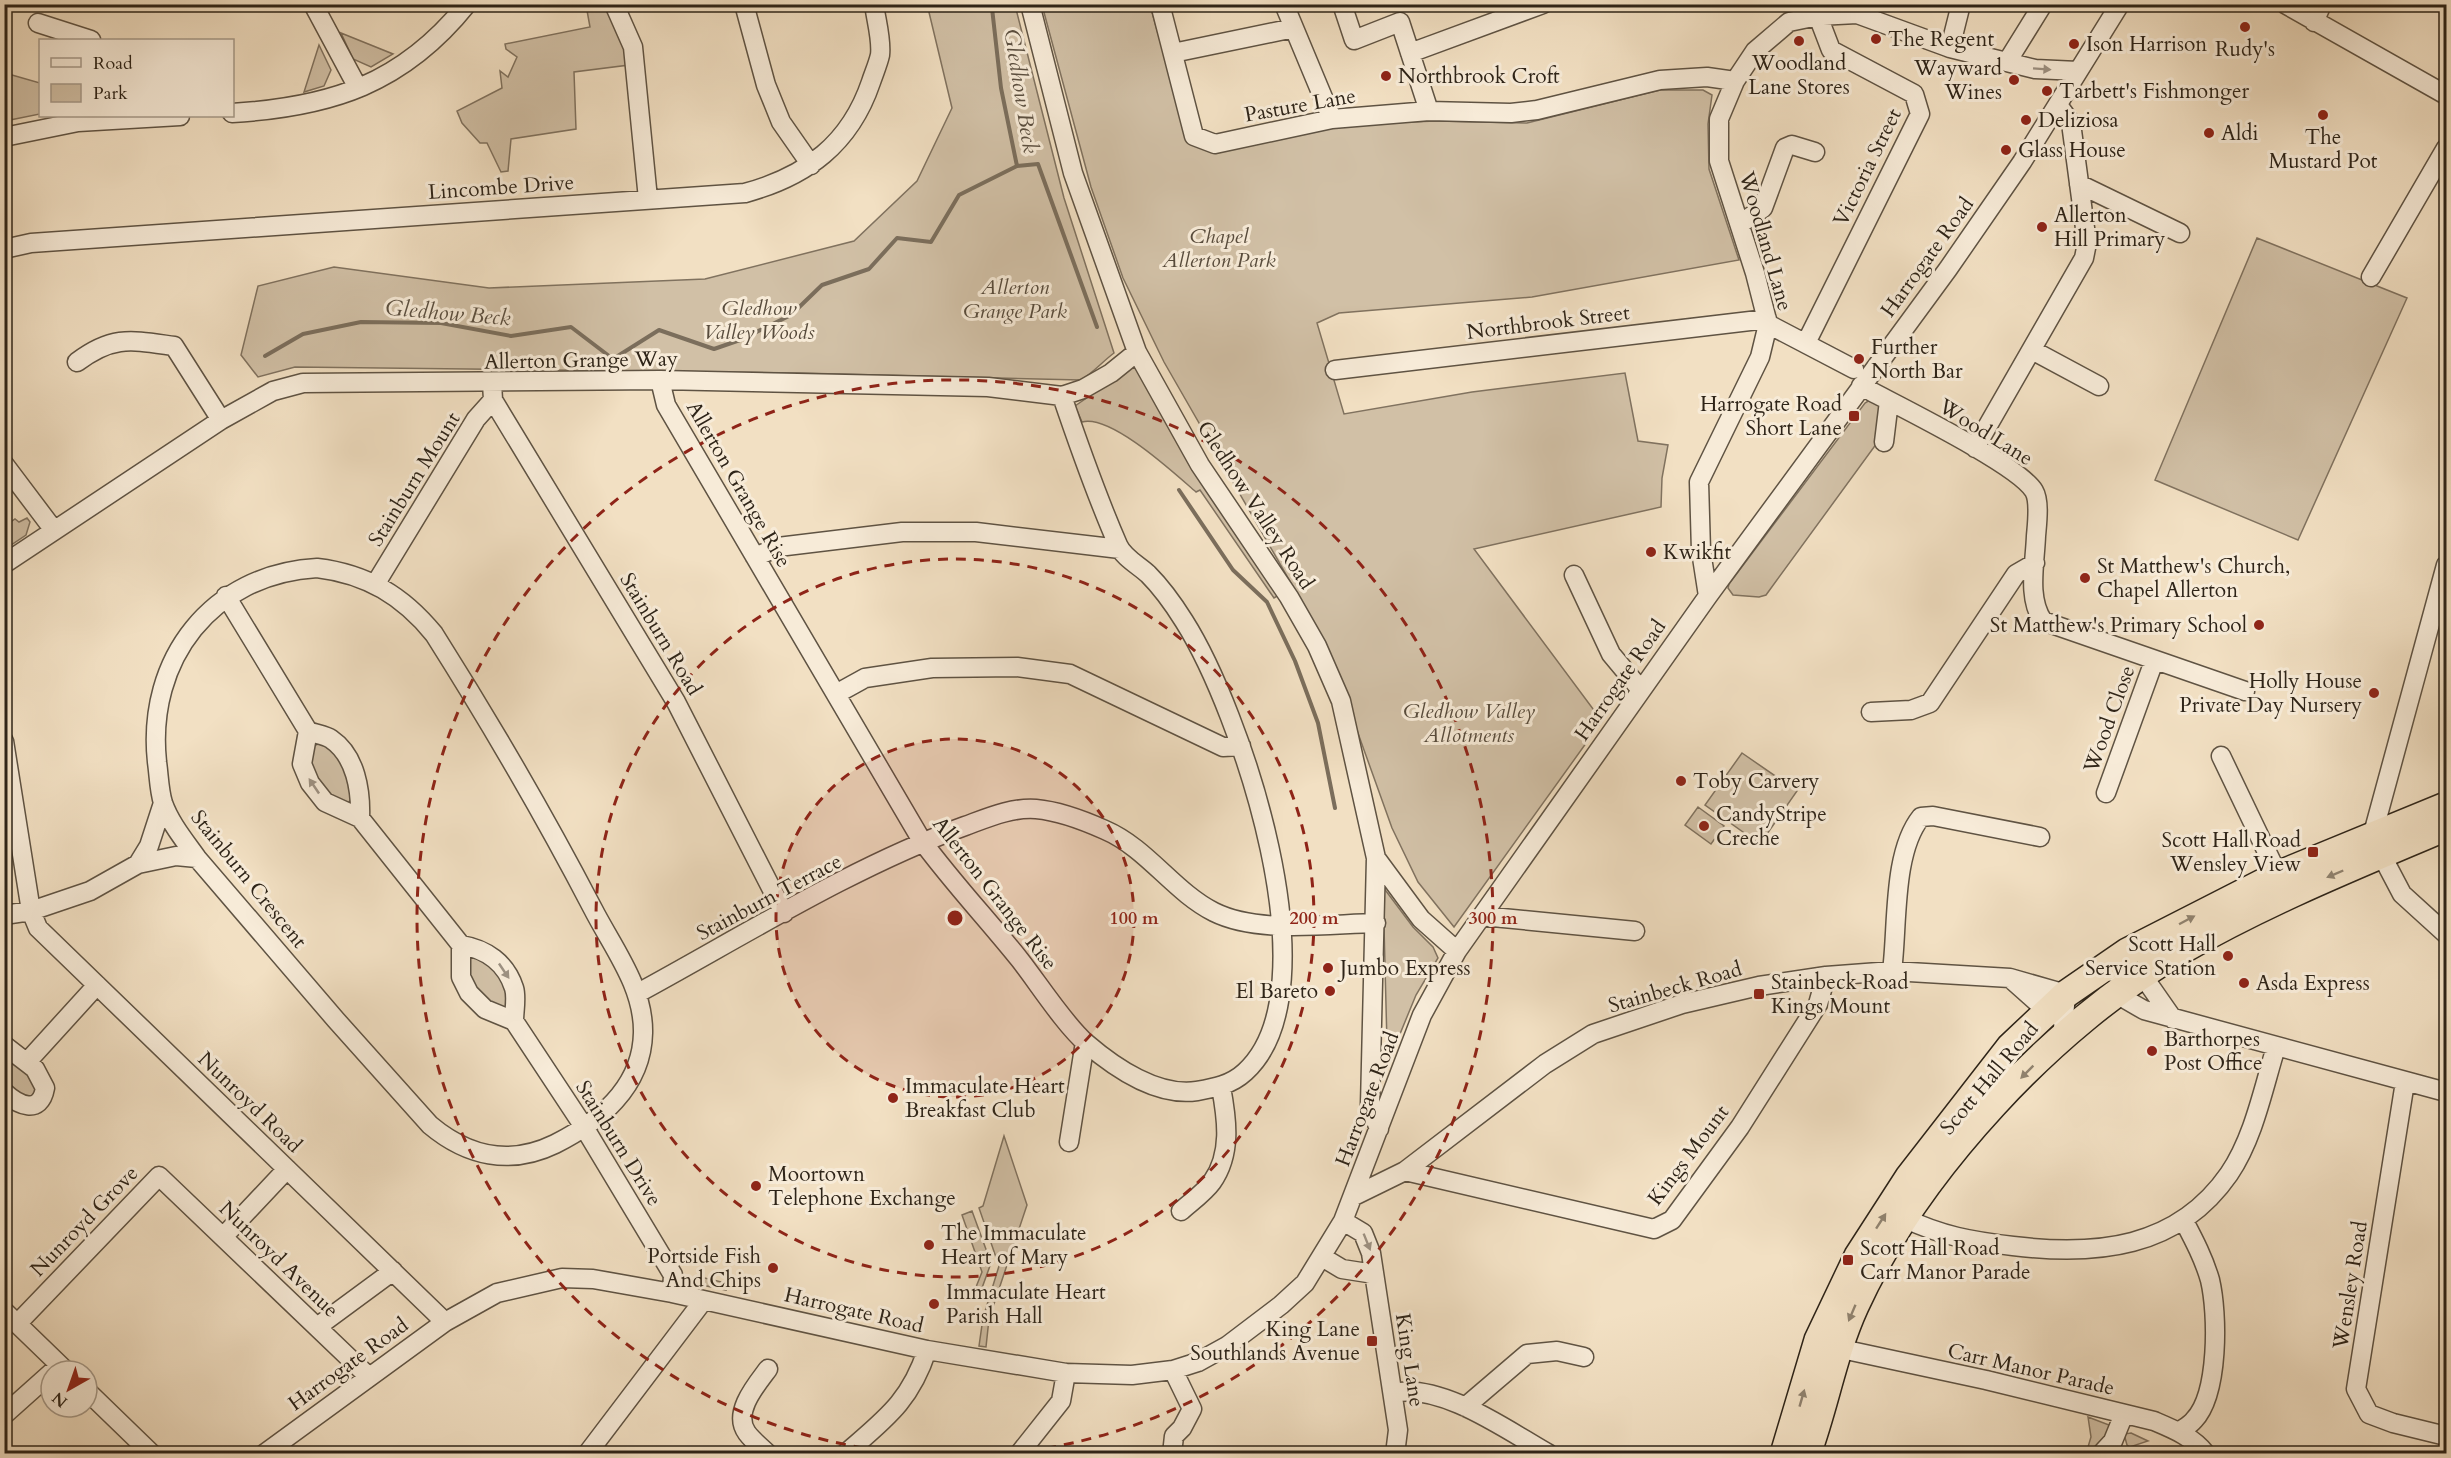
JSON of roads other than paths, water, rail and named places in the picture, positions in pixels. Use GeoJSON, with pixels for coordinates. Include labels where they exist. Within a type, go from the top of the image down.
{"type":"FeatureCollection","features":[{"type":"Feature","properties":{"kind":"highway","name":"Scott Hall Road"},"geometry":{"type":"LineString","coordinates":[[1784,1454],[1818,1340],[1858,1256],[1909,1177],[2010,1047],[2065,1016],[2122,973],[2278,875],[2378,837],[2446,806]]}},
{"type":"Feature","properties":{"kind":"highway","name":"Scott Hall Road"},"geometry":{"type":"LineString","coordinates":[[2122,973],[2179,951],[2288,894],[2378,837],[2446,827]]}},
{"type":"Feature","properties":{"kind":"highway","name":"Scott Hall Road"},"geometry":{"type":"LineString","coordinates":[[1807,1454],[1837,1348],[1875,1266],[1904,1218],[1977,1122],[2065,1016]]}},
{"type":"Feature","properties":{"kind":"street"},"geometry":{"type":"LineString","coordinates":[[313,4],[358,88]]}},
{"type":"Feature","properties":{"kind":"street"},"geometry":{"type":"LineString","coordinates":[[234,113],[314,104],[358,88],[423,52],[467,4]]}},
{"type":"Feature","properties":{"kind":"street"},"geometry":{"type":"LineString","coordinates":[[614,4],[633,47],[648,199]]}},
{"type":"Feature","properties":{"kind":"street"},"geometry":{"type":"LineString","coordinates":[[744,4],[766,85],[781,122],[811,165]]}},
{"type":"Feature","properties":{"kind":"street","name":"Lincombe Drive"},"geometry":{"type":"LineString","coordinates":[[4,249],[31,243],[745,193],[779,184],[811,165],[833,147],[861,109],[880,54],[874,4]]}},
{"type":"Feature","properties":{"kind":"street","name":"Gledhow Valley Road"},"geometry":{"type":"LineString","coordinates":[[1030,4],[1073,173],[1137,352],[1200,465],[1289,597],[1317,646],[1341,701],[1376,858],[1370,1104],[1379,1129]]}},
{"type":"Feature","properties":{"kind":"street"},"geometry":{"type":"LineString","coordinates":[[1160,4],[1173,53],[1294,28]]}},
{"type":"Feature","properties":{"kind":"street"},"geometry":{"type":"LineString","coordinates":[[1284,4],[1332,118]]}},
{"type":"Feature","properties":{"kind":"street"},"geometry":{"type":"LineString","coordinates":[[1342,4],[1354,40],[1400,22],[1429,111]]}},
{"type":"Feature","properties":{"kind":"street"},"geometry":{"type":"LineString","coordinates":[[1410,53],[1543,4]]}},
{"type":"Feature","properties":{"kind":"street"},"geometry":{"type":"LineString","coordinates":[[1950,48],[1961,4]]}},
{"type":"Feature","properties":{"kind":"street"},"geometry":{"type":"LineString","coordinates":[[2007,62],[2043,4]]}},
{"type":"Feature","properties":{"kind":"street","name":"Harrogate Road"},"geometry":{"type":"LineString","coordinates":[[264,1454],[445,1322],[497,1293],[562,1278],[592,1279],[672,1293],[927,1350],[1066,1373],[1132,1375],[1173,1370],[1198,1362],[1227,1346],[1294,1294],[1322,1257],[1343,1221],[1422,1015],[1457,951],[1708,596],[1857,377],[1948,269],[2058,105],[2120,4]]}},
{"type":"Feature","properties":{"kind":"street"},"geometry":{"type":"LineString","coordinates":[[2285,4],[2446,95]]}},
{"type":"Feature","properties":{"kind":"street"},"geometry":{"type":"LineString","coordinates":[[2314,22],[2322,4]]}},
{"type":"Feature","properties":{"kind":"street","name":"Woodland Lane"},"geometry":{"type":"LineString","coordinates":[[1708,596],[1701,551],[1700,482],[1760,357],[1767,322],[1740,225],[1719,161],[1719,118],[1735,81],[1755,51],[1789,22],[1818,10],[1857,14],[1950,48],[2035,69],[2078,71]]}},
{"type":"Feature","properties":{"kind":"street","name":"Victoria Street"},"geometry":{"type":"LineString","coordinates":[[1806,343],[1920,114],[1914,94],[1832,50],[1818,10]]}},
{"type":"Feature","properties":{"kind":"street"},"geometry":{"type":"LineString","coordinates":[[38,23],[88,39]]}},
{"type":"Feature","properties":{"kind":"street","name":"Pasture Lane"},"geometry":{"type":"LineString","coordinates":[[1173,53],[1194,136],[1215,144],[1332,118],[1429,111],[1511,113],[1537,110],[1660,80],[1707,77],[1735,81]]}},
{"type":"Feature","properties":{"kind":"street"},"geometry":{"type":"LineString","coordinates":[[1975,448],[2084,258],[2087,243],[2071,123],[2058,105]]}},
{"type":"Feature","properties":{"kind":"street"},"geometry":{"type":"LineString","coordinates":[[4,137],[78,122],[153,117]]}},
{"type":"Feature","properties":{"kind":"street"},"geometry":{"type":"LineString","coordinates":[[1740,225],[1763,208],[1785,148],[1792,145],[1815,152]]}},
{"type":"Feature","properties":{"kind":"street"},"geometry":{"type":"LineString","coordinates":[[2371,276],[2446,148]]}},
{"type":"Feature","properties":{"kind":"street"},"geometry":{"type":"LineString","coordinates":[[2079,184],[2180,233]]}},
{"type":"Feature","properties":{"kind":"street","name":"Wood Lane"},"geometry":{"type":"LineString","coordinates":[[1767,322],[1806,343],[1888,401],[1975,448],[2019,476],[2035,492],[2037,519],[2033,608],[2043,621],[2245,691]]}},
{"type":"Feature","properties":{"kind":"street","name":"Northbrook Street"},"geometry":{"type":"LineString","coordinates":[[1335,370],[1767,322]]}},
{"type":"Feature","properties":{"kind":"street"},"geometry":{"type":"LineString","coordinates":[[77,362],[110,342],[174,345],[221,420]]}},
{"type":"Feature","properties":{"kind":"street"},"geometry":{"type":"LineString","coordinates":[[2032,350],[2099,386]]}},
{"type":"Feature","properties":{"kind":"street","name":"Allerton Grange Way"},"geometry":{"type":"LineString","coordinates":[[4,564],[53,529],[221,420],[273,391],[303,383],[492,392],[660,380],[988,387],[1062,396],[1083,389],[1111,373],[1137,352]]}},
{"type":"Feature","properties":{"kind":"street","name":"Allerton Grange Rise"},"geometry":{"type":"LineString","coordinates":[[660,380],[666,405],[922,841],[1085,1042],[1153,1086],[1182,1093],[1221,1087],[1245,1073],[1263,1049],[1275,1025],[1283,925],[1263,820],[1241,746],[1215,683],[1184,621],[1149,575],[1120,549]]}},
{"type":"Feature","properties":{"kind":"street","name":"Stainburn Mount"},"geometry":{"type":"LineString","coordinates":[[376,583],[492,392]]}},
{"type":"Feature","properties":{"kind":"street","name":"Stainburn Road"},"geometry":{"type":"LineString","coordinates":[[492,392],[676,702],[784,913]]}},
{"type":"Feature","properties":{"kind":"street"},"geometry":{"type":"LineString","coordinates":[[755,557],[778,547],[902,532],[976,532],[1120,549],[1062,396]]}},
{"type":"Feature","properties":{"kind":"street"},"geometry":{"type":"LineString","coordinates":[[1884,442],[1888,401]]}},
{"type":"Feature","properties":{"kind":"street"},"geometry":{"type":"LineString","coordinates":[[4,464],[53,529]]}},
{"type":"Feature","properties":{"kind":"street"},"geometry":{"type":"LineString","coordinates":[[1871,712],[1911,710],[1930,703],[2016,574],[2035,563]]}},
{"type":"Feature","properties":{"kind":"street"},"geometry":{"type":"LineString","coordinates":[[2446,565],[2378,837],[2402,894],[2446,934]]}},
{"type":"Feature","properties":{"kind":"street","name":"Stainburn Crescent"},"geometry":{"type":"LineString","coordinates":[[317,568],[343,571],[376,583],[414,610],[440,643],[558,842],[638,993],[643,1035],[638,1061],[621,1094],[599,1117],[553,1145],[521,1156],[489,1156],[466,1150],[445,1138],[430,1125],[336,1020],[197,858],[178,831],[163,803],[156,755],[155,722],[167,670],[183,644],[226,596],[257,579],[292,570],[317,568]]}},
{"type":"Feature","properties":{"kind":"street"},"geometry":{"type":"LineString","coordinates":[[1574,575],[1611,654],[1641,690]]}},
{"type":"Feature","properties":{"kind":"street"},"geometry":{"type":"LineString","coordinates":[[226,596],[308,731],[332,740],[348,759],[357,778],[360,818]]}},
{"type":"Feature","properties":{"kind":"street","name":"Wood Close"},"geometry":{"type":"LineString","coordinates":[[2106,793],[2154,661]]}},
{"type":"Feature","properties":{"kind":"street"},"geometry":{"type":"LineString","coordinates":[[836,694],[865,678],[932,668],[1017,667],[1070,674],[1223,747],[1241,746]]}},
{"type":"Feature","properties":{"kind":"street"},"geometry":{"type":"LineString","coordinates":[[308,731],[302,764],[310,783],[325,802],[360,818],[461,945],[462,976],[469,993],[485,1009],[514,1021],[515,990],[505,970],[493,957],[477,947],[461,945]]}},
{"type":"Feature","properties":{"kind":"street"},"geometry":{"type":"LineString","coordinates":[[4,741],[7,778],[31,911]]}},
{"type":"Feature","properties":{"kind":"street"},"geometry":{"type":"LineString","coordinates":[[2221,756],[2278,875]]}},
{"type":"Feature","properties":{"kind":"street"},"geometry":{"type":"LineString","coordinates":[[138,864],[149,846],[163,803]]}},
{"type":"Feature","properties":{"kind":"street","name":"Stainburn Terrace"},"geometry":{"type":"LineString","coordinates":[[638,993],[922,841],[996,815],[1035,809],[1068,816],[1107,830],[1142,854],[1214,912],[1242,921],[1283,925],[1376,923]]}},
{"type":"Feature","properties":{"kind":"street"},"geometry":{"type":"LineString","coordinates":[[1892,971],[1896,942],[1896,903],[1911,830],[1920,817],[1933,816],[2040,837]]}},
{"type":"Feature","properties":{"kind":"street"},"geometry":{"type":"LineString","coordinates":[[4,915],[31,911],[90,891],[138,864],[166,857],[197,858]]}},
{"type":"Feature","properties":{"kind":"street"},"geometry":{"type":"LineString","coordinates":[[1376,858],[1421,919],[1457,951]]}},
{"type":"Feature","properties":{"kind":"street","name":"Nunroyd Road"},"geometry":{"type":"LineString","coordinates":[[31,911],[38,928],[445,1322]]}},
{"type":"Feature","properties":{"kind":"street"},"geometry":{"type":"LineString","coordinates":[[1482,916],[1635,931]]}},
{"type":"Feature","properties":{"kind":"street","name":"Stainbeck Road"},"geometry":{"type":"LineString","coordinates":[[1354,1196],[1405,1171],[1545,1064],[1593,1034],[1682,1004],[1759,986],[1826,976],[1892,971],[2010,978],[2065,1016]]}},
{"type":"Feature","properties":{"kind":"street"},"geometry":{"type":"LineString","coordinates":[[2122,973],[2173,1019]]}},
{"type":"Feature","properties":{"kind":"street"},"geometry":{"type":"LineString","coordinates":[[2122,973],[2144,1010],[2446,1092]]}},
{"type":"Feature","properties":{"kind":"street","name":"Kings Mount"},"geometry":{"type":"LineString","coordinates":[[1405,1171],[1654,1229],[1672,1220],[1740,1127],[1818,1004],[1826,976]]}},
{"type":"Feature","properties":{"kind":"street"},"geometry":{"type":"LineString","coordinates":[[2010,978],[2065,1016]]}},
{"type":"Feature","properties":{"kind":"street"},"geometry":{"type":"LineString","coordinates":[[27,1062],[97,985]]}},
{"type":"Feature","properties":{"kind":"street","name":"Stainburn Drive"},"geometry":{"type":"LineString","coordinates":[[514,1021],[584,1127],[673,1275],[672,1293]]}},
{"type":"Feature","properties":{"kind":"street"},"geometry":{"type":"LineString","coordinates":[[1069,1142],[1085,1042]]}},
{"type":"Feature","properties":{"kind":"street"},"geometry":{"type":"LineString","coordinates":[[1373,1043],[1385,1058],[1403,1066]]}},
{"type":"Feature","properties":{"kind":"street"},"geometry":{"type":"LineString","coordinates":[[4,1045],[27,1062],[44,1082],[41,1099],[26,1106],[15,1102],[4,1092]]}},
{"type":"Feature","properties":{"kind":"street"},"geometry":{"type":"LineString","coordinates":[[1904,1218],[1936,1233],[1975,1242],[2074,1251],[2129,1244],[2184,1221],[2210,1198],[2230,1173],[2248,1140],[2276,1047]]}},
{"type":"Feature","properties":{"kind":"street","name":"Wensley Road"},"geometry":{"type":"LineString","coordinates":[[2405,1082],[2356,1389],[2369,1414],[2393,1423],[2446,1436]]}},
{"type":"Feature","properties":{"kind":"street"},"geometry":{"type":"LineString","coordinates":[[1181,1211],[1211,1183],[1222,1163],[1226,1118],[1221,1087]]}},
{"type":"Feature","properties":{"kind":"street"},"geometry":{"type":"LineString","coordinates":[[223,1237],[287,1169]]}},
{"type":"Feature","properties":{"kind":"street","name":"Nunroyd Avenue"},"geometry":{"type":"LineString","coordinates":[[159,1176],[368,1376]]}},
{"type":"Feature","properties":{"kind":"street","name":"Nunroyd Grove"},"geometry":{"type":"LineString","coordinates":[[11,1317],[159,1176]]}},
{"type":"Feature","properties":{"kind":"street","name":"King Lane"},"geometry":{"type":"LineString","coordinates":[[1343,1221],[1363,1233],[1371,1253],[1385,1356],[1394,1393],[1398,1430],[1395,1454]]}},
{"type":"Feature","properties":{"kind":"street"},"geometry":{"type":"LineString","coordinates":[[2179,1432],[2195,1420],[2203,1403],[2217,1340],[2210,1281],[2197,1244],[2184,1221]]}},
{"type":"Feature","properties":{"kind":"street"},"geometry":{"type":"LineString","coordinates":[[1322,1257],[1342,1269],[1374,1274]]}},
{"type":"Feature","properties":{"kind":"street"},"geometry":{"type":"LineString","coordinates":[[317,1327],[393,1271]]}},
{"type":"Feature","properties":{"kind":"street"},"geometry":{"type":"LineString","coordinates":[[586,1454],[703,1301]]}},
{"type":"Feature","properties":{"kind":"street"},"geometry":{"type":"LineString","coordinates":[[11,1317],[47,1359]]}},
{"type":"Feature","properties":{"kind":"street","name":"Carr Manor Parade"},"geometry":{"type":"LineString","coordinates":[[1837,1348],[1986,1380],[2154,1421],[2179,1432],[2199,1445],[2206,1454]]}},
{"type":"Feature","properties":{"kind":"street"},"geometry":{"type":"LineString","coordinates":[[845,1454],[903,1400],[917,1379],[927,1350]]}},
{"type":"Feature","properties":{"kind":"street"},"geometry":{"type":"LineString","coordinates":[[1466,1407],[1527,1354],[1557,1351],[1584,1357]]}},
{"type":"Feature","properties":{"kind":"street"},"geometry":{"type":"LineString","coordinates":[[768,1370],[751,1393],[743,1413],[742,1423],[747,1433],[768,1454]]}},
{"type":"Feature","properties":{"kind":"street"},"geometry":{"type":"LineString","coordinates":[[1172,1454],[1174,1436],[1182,1428],[1192,1409],[1173,1370]]}},
{"type":"Feature","properties":{"kind":"street"},"geometry":{"type":"LineString","coordinates":[[1019,1454],[1061,1401],[1066,1373]]}},
{"type":"Feature","properties":{"kind":"street"},"geometry":{"type":"LineString","coordinates":[[4,1415],[39,1385]]}},
{"type":"Feature","properties":{"kind":"street"},"geometry":{"type":"LineString","coordinates":[[1394,1393],[1414,1390],[1425,1392],[1466,1407],[1549,1454]]}},
{"type":"Feature","properties":{"kind":"street"},"geometry":{"type":"LineString","coordinates":[[99,1403],[152,1454]]}},
{"type":"Feature","properties":{"kind":"street"},"geometry":{"type":"LineString","coordinates":[[2101,1454],[2113,1441],[2124,1414]]}},
{"type":"Feature","properties":{"kind":"waterway","name":"Gledhow Beck"},"geometry":{"type":"LineString","coordinates":[[265,356],[303,334],[361,322],[441,323],[511,336],[571,327],[613,359],[659,330],[714,349],[740,340],[791,315],[822,285],[869,269],[897,238],[931,242],[959,195],[1017,166],[1001,88],[992,8],[981,4]]}},
{"type":"Feature","properties":{"kind":"waterway"},"geometry":{"type":"LineString","coordinates":[[1017,166],[1038,164],[1097,327]]}},
{"type":"Feature","properties":{"kind":"waterway"},"geometry":{"type":"LineString","coordinates":[[1179,490],[1233,570],[1267,602],[1295,661],[1318,723],[1335,808]]}},
{"type":"Feature","properties":{"kind":"place","name":"Rudy's"},"geometry":{"type":"Point","coordinates":[2245,27]}},
{"type":"Feature","properties":{"kind":"place","name":"The Regent"},"geometry":{"type":"Point","coordinates":[1876,39]}},
{"type":"Feature","properties":{"kind":"place","name":"Woodland Lane Stores"},"geometry":{"type":"Point","coordinates":[1799,41]}},
{"type":"Feature","properties":{"kind":"place","name":"Ison Harrison"},"geometry":{"type":"Point","coordinates":[2074,44]}},
{"type":"Feature","properties":{"kind":"place","name":"Northbrook Croft"},"geometry":{"type":"Point","coordinates":[1386,76]}},
{"type":"Feature","properties":{"kind":"place","name":"Wayward Wines"},"geometry":{"type":"Point","coordinates":[2014,80]}},
{"type":"Feature","properties":{"kind":"place","name":"Tarbett's Fishmonger"},"geometry":{"type":"Point","coordinates":[2047,91]}},
{"type":"Feature","properties":{"kind":"place","name":"The Mustard Pot"},"geometry":{"type":"Point","coordinates":[2323,115]}},
{"type":"Feature","properties":{"kind":"place","name":"Deliziosa"},"geometry":{"type":"Point","coordinates":[2026,120]}},
{"type":"Feature","properties":{"kind":"place","name":"Aldi"},"geometry":{"type":"Point","coordinates":[2209,133]}},
{"type":"Feature","properties":{"kind":"place","name":"Glass House"},"geometry":{"type":"Point","coordinates":[2006,150]}},
{"type":"Feature","properties":{"kind":"place","name":"Allerton Hill Primary"},"geometry":{"type":"Point","coordinates":[2042,227]}},
{"type":"Feature","properties":{"kind":"place","name":"Further North Bar"},"geometry":{"type":"Point","coordinates":[1859,359]}},
{"type":"Feature","properties":{"kind":"place","name":"Harrogate Road Short Lane"},"geometry":{"type":"Point","coordinates":[1854,416]}},
{"type":"Feature","properties":{"kind":"place","name":"Kwikfit"},"geometry":{"type":"Point","coordinates":[1651,552]}},
{"type":"Feature","properties":{"kind":"place","name":"St Matthew's Church, Chapel Allerton"},"geometry":{"type":"Point","coordinates":[2085,578]}},
{"type":"Feature","properties":{"kind":"place","name":"St Matthew's Primary School"},"geometry":{"type":"Point","coordinates":[2259,625]}},
{"type":"Feature","properties":{"kind":"place","name":"Holly House Private Day Nursery"},"geometry":{"type":"Point","coordinates":[2374,693]}},
{"type":"Feature","properties":{"kind":"place","name":"Toby Carvery"},"geometry":{"type":"Point","coordinates":[1681,781]}},
{"type":"Feature","properties":{"kind":"place","name":"CandyStripe Creche"},"geometry":{"type":"Point","coordinates":[1704,826]}},
{"type":"Feature","properties":{"kind":"place","name":"Scott Hall Road Wensley View"},"geometry":{"type":"Point","coordinates":[2313,852]}},
{"type":"Feature","properties":{"kind":"place","name":"Scott Hall Service Station"},"geometry":{"type":"Point","coordinates":[2228,956]}},
{"type":"Feature","properties":{"kind":"place","name":"Jumbo Express"},"geometry":{"type":"Point","coordinates":[1328,968]}},
{"type":"Feature","properties":{"kind":"place","name":"Asda Express"},"geometry":{"type":"Point","coordinates":[2244,983]}},
{"type":"Feature","properties":{"kind":"place","name":"El Bareto"},"geometry":{"type":"Point","coordinates":[1330,991]}},
{"type":"Feature","properties":{"kind":"place","name":"Stainbeck Road Kings Mount"},"geometry":{"type":"Point","coordinates":[1759,994]}},
{"type":"Feature","properties":{"kind":"place","name":"Barthorpes Post Office"},"geometry":{"type":"Point","coordinates":[2152,1051]}},
{"type":"Feature","properties":{"kind":"place","name":"Immaculate Heart Breakfast Club"},"geometry":{"type":"Point","coordinates":[893,1098]}},
{"type":"Feature","properties":{"kind":"place","name":"Moortown Telephone Exchange"},"geometry":{"type":"Point","coordinates":[756,1186]}},
{"type":"Feature","properties":{"kind":"place","name":"The Immaculate Heart of Mary"},"geometry":{"type":"Point","coordinates":[929,1245]}},
{"type":"Feature","properties":{"kind":"place","name":"Scott Hall Road Carr Manor Parade"},"geometry":{"type":"Point","coordinates":[1848,1260]}},
{"type":"Feature","properties":{"kind":"place","name":"Portside Fish And Chips"},"geometry":{"type":"Point","coordinates":[773,1268]}},
{"type":"Feature","properties":{"kind":"place","name":"Immaculate Heart Parish Hall"},"geometry":{"type":"Point","coordinates":[934,1304]}},
{"type":"Feature","properties":{"kind":"place","name":"King Lane Southlands Avenue"},"geometry":{"type":"Point","coordinates":[1372,1341]}},
{"type":"Feature","properties":{"kind":"park label","name":"Chapel Allerton Park"},"geometry":{"type":"Point","coordinates":[1219,248]}},
{"type":"Feature","properties":{"kind":"park label","name":"Allerton Grange Park"},"geometry":{"type":"Point","coordinates":[1015,299]}},
{"type":"Feature","properties":{"kind":"park label","name":"Gledhow Valley Woods"},"geometry":{"type":"Point","coordinates":[759,320]}},
{"type":"Feature","properties":{"kind":"park label","name":"Gledhow Valley Allotments"},"geometry":{"type":"Point","coordinates":[1469,723]}}]}
